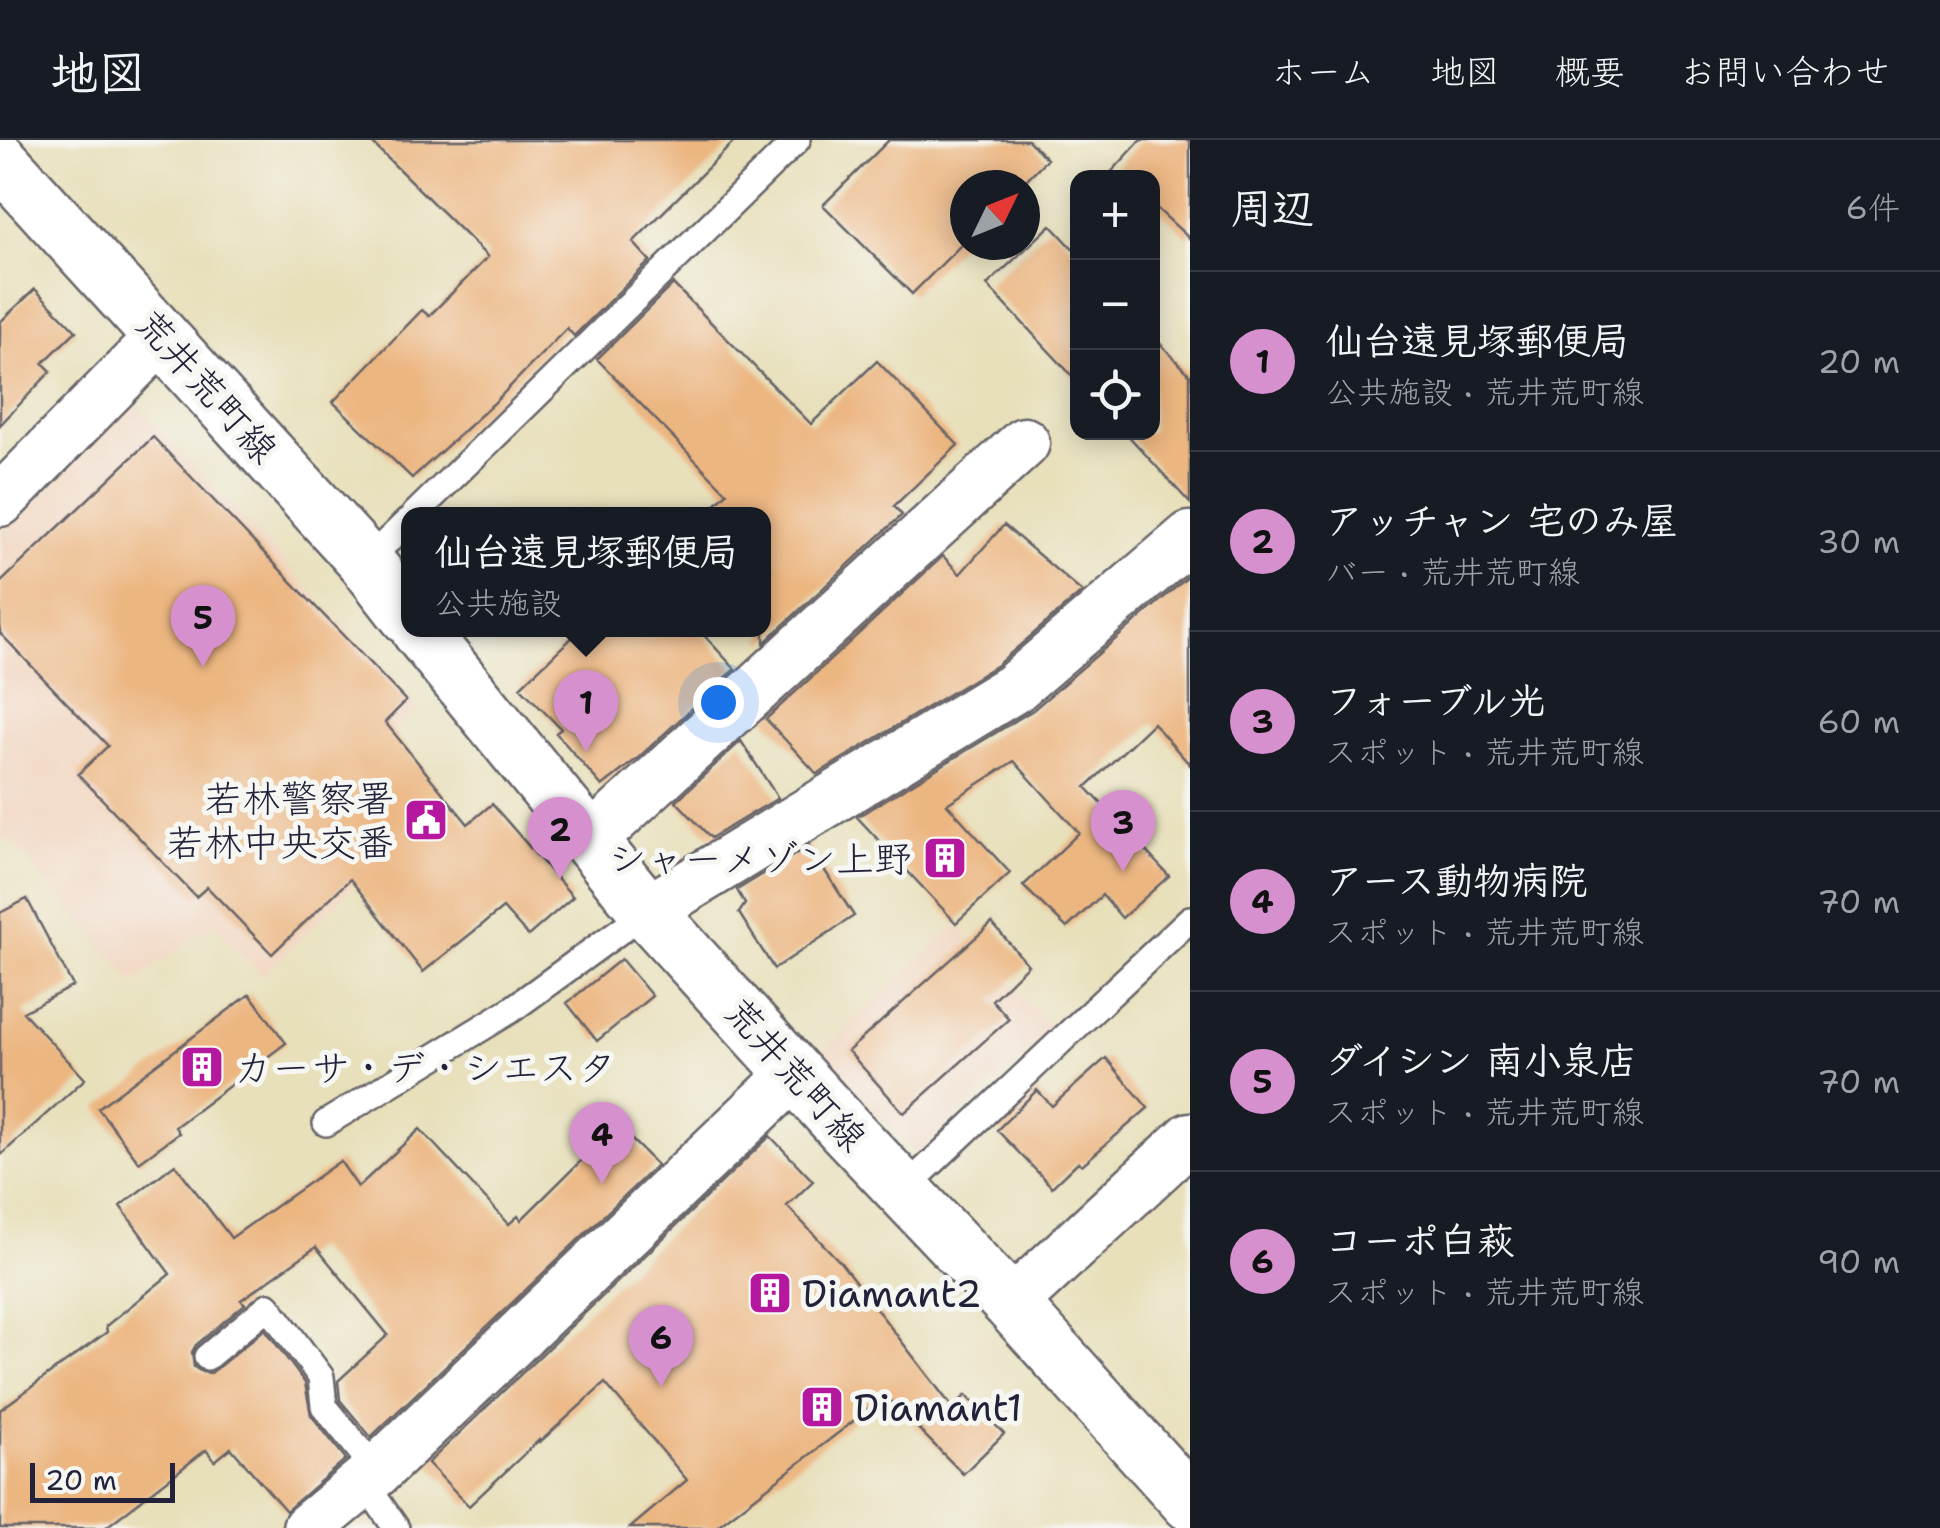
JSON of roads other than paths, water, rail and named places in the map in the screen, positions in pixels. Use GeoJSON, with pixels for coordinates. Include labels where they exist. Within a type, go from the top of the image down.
{"type":"FeatureCollection","features":[{"type":"Feature","properties":{"kind":"main road","name":"荒井荒町線"},"geometry":{"type":"LineString","coordinates":[[0,160],[366,562],[401,607]]}},
{"type":"Feature","properties":{"kind":"main road","name":"荒井荒町線"},"geometry":{"type":"LineString","coordinates":[[425,637],[647,911],[1190,1503]]}},
{"type":"Feature","properties":{"kind":"street"},"geometry":{"type":"LineString","coordinates":[[0,501],[162,336]]}},
{"type":"Feature","properties":{"kind":"street"},"geometry":{"type":"LineString","coordinates":[[591,840],[1024,443]]}},
{"type":"Feature","properties":{"kind":"street"},"geometry":{"type":"LineString","coordinates":[[647,911],[1014,688],[1190,537]]}},
{"type":"Feature","properties":{"kind":"street"},"geometry":{"type":"LineString","coordinates":[[308,1528],[371,1477],[794,1074]]}},
{"type":"Feature","properties":{"kind":"street"},"geometry":{"type":"LineString","coordinates":[[1011,1304],[1190,1138]]}},
{"type":"Feature","properties":{"kind":"lane"},"geometry":{"type":"LineString","coordinates":[[422,507],[797,140]]}},
{"type":"Feature","properties":{"kind":"lane"},"geometry":{"type":"LineString","coordinates":[[366,562],[401,528]]}},
{"type":"Feature","properties":{"kind":"lane"},"geometry":{"type":"LineString","coordinates":[[326,1123],[511,1010],[647,911]]}},
{"type":"Feature","properties":{"kind":"lane"},"geometry":{"type":"LineString","coordinates":[[903,1190],[1190,919]]}},
{"type":"Feature","properties":{"kind":"lane"},"geometry":{"type":"LineString","coordinates":[[206,1357],[268,1306],[321,1377],[324,1406],[371,1477],[396,1528]]}},
{"type":"Feature","properties":{"kind":"place","name":"ダイシン 南小泉店"},"geometry":{"type":"Point","coordinates":[203,667]}},
{"type":"Feature","properties":{"kind":"place","name":"仙台遠見塚郵便局"},"geometry":{"type":"Point","coordinates":[586,752]}},
{"type":"Feature","properties":{"kind":"place","name":"若林警察署 若林中央交番"},"geometry":{"type":"Point","coordinates":[426,820]}},
{"type":"Feature","properties":{"kind":"place","name":"シャーメゾン上野"},"geometry":{"type":"Point","coordinates":[945,858]}},
{"type":"Feature","properties":{"kind":"place","name":"フォーブル光"},"geometry":{"type":"Point","coordinates":[1123,872]}},
{"type":"Feature","properties":{"kind":"place","name":"アッチャン 宅のみ屋"},"geometry":{"type":"Point","coordinates":[560,879]}},
{"type":"Feature","properties":{"kind":"place","name":"カーサ・デ・シエスタ"},"geometry":{"type":"Point","coordinates":[202,1067]}},
{"type":"Feature","properties":{"kind":"place","name":"アース動物病院"},"geometry":{"type":"Point","coordinates":[602,1184]}},
{"type":"Feature","properties":{"kind":"place","name":"Diamant2"},"geometry":{"type":"Point","coordinates":[770,1293]}},
{"type":"Feature","properties":{"kind":"place","name":"コーポ白萩"},"geometry":{"type":"Point","coordinates":[661,1387]}},
{"type":"Feature","properties":{"kind":"place","name":"Diamant1"},"geometry":{"type":"Point","coordinates":[822,1407]}}]}
